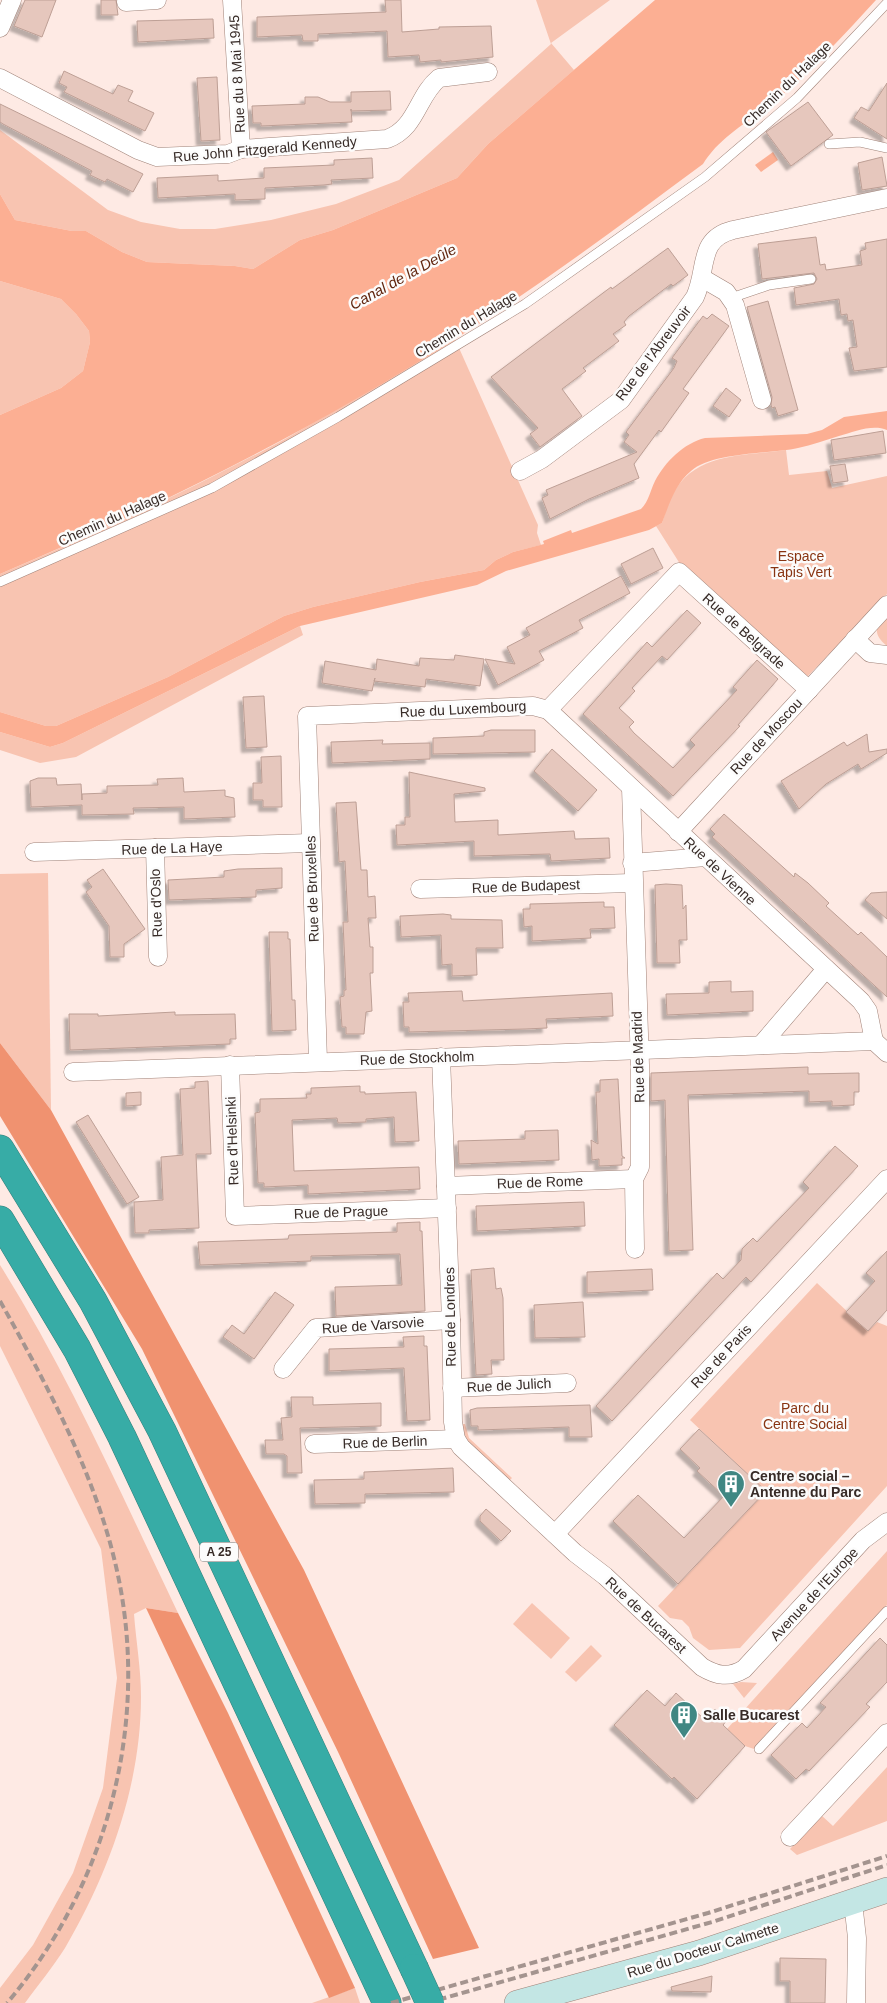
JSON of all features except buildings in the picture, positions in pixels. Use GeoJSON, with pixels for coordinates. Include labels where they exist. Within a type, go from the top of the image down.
{"type":"FeatureCollection","features":[{"type":"Feature","properties":{"kind":"highway","name":"A 25"},"geometry":{"type":"LineString","coordinates":[[0,1149],[94,1301],[158,1423],[430,2003]]}},
{"type":"Feature","properties":{"kind":"highway","name":"A 25"},"geometry":{"type":"LineString","coordinates":[[0,1220],[77,1349],[118,1429],[387,2003]]}},
{"type":"Feature","properties":{"kind":"street"},"geometry":{"type":"LineString","coordinates":[[126,2],[157,0]]}},
{"type":"Feature","properties":{"kind":"street","name":"Rue du 8 Mai 1945"},"geometry":{"type":"LineString","coordinates":[[232,0],[241,148]]}},
{"type":"Feature","properties":{"kind":"street"},"geometry":{"type":"LineString","coordinates":[[0,28],[6,5]]}},
{"type":"Feature","properties":{"kind":"street","name":"Rue John Fitzgerald Kennedy"},"geometry":{"type":"LineString","coordinates":[[0,78],[138,150],[157,157],[228,154],[241,148],[387,139],[396,136],[412,121],[428,91],[439,78],[488,72]]}},
{"type":"Feature","properties":{"kind":"street","name":"Rue de l'Abreuvoir"},"geometry":{"type":"LineString","coordinates":[[520,471],[542,459],[621,400],[687,309],[702,278],[707,250],[717,236],[725,232],[887,198]]}},
{"type":"Feature","properties":{"kind":"street"},"geometry":{"type":"LineString","coordinates":[[702,278],[719,286],[731,298],[738,311],[762,400]]}},
{"type":"Feature","properties":{"kind":"street","name":"Rue de Belgrade"},"geometry":{"type":"LineString","coordinates":[[548,710],[679,572],[809,690]]}},
{"type":"Feature","properties":{"kind":"street","name":"Rue de Moscou"},"geometry":{"type":"LineString","coordinates":[[678,832],[887,605]]}},
{"type":"Feature","properties":{"kind":"street"},"geometry":{"type":"LineString","coordinates":[[855,639],[870,653],[887,655]]}},
{"type":"Feature","properties":{"kind":"street","name":"Rue du Luxembourg"},"geometry":{"type":"LineString","coordinates":[[307,716],[533,706],[548,710]]}},
{"type":"Feature","properties":{"kind":"street","name":"Rue de Vienne"},"geometry":{"type":"LineString","coordinates":[[548,710],[826,969],[868,1011],[881,1047]]}},
{"type":"Feature","properties":{"kind":"street","name":"Rue de Bruxelles"},"geometry":{"type":"LineString","coordinates":[[307,716],[318,1062]]}},
{"type":"Feature","properties":{"kind":"street","name":"Rue de Madrid"},"geometry":{"type":"LineString","coordinates":[[630,788],[639,1050],[640,1168],[634,1179],[635,1249]]}},
{"type":"Feature","properties":{"kind":"street","name":"Rue de La Haye"},"geometry":{"type":"LineString","coordinates":[[34,852],[310,843]]}},
{"type":"Feature","properties":{"kind":"street","name":"Rue d'Oslo"},"geometry":{"type":"LineString","coordinates":[[155,848],[158,957]]}},
{"type":"Feature","properties":{"kind":"street"},"geometry":{"type":"LineString","coordinates":[[632,863],[706,857]]}},
{"type":"Feature","properties":{"kind":"street","name":"Rue de Budapest"},"geometry":{"type":"LineString","coordinates":[[420,889],[632,883]]}},
{"type":"Feature","properties":{"kind":"street"},"geometry":{"type":"LineString","coordinates":[[761,1045],[826,969]]}},
{"type":"Feature","properties":{"kind":"street","name":"Rue de Stockholm"},"geometry":{"type":"LineString","coordinates":[[73,1072],[761,1045],[881,1047]]}},
{"type":"Feature","properties":{"kind":"street","name":"Rue de Londres"},"geometry":{"type":"LineString","coordinates":[[441,1057],[451,1320],[452,1422],[456,1439]]}},
{"type":"Feature","properties":{"kind":"street","name":"Rue d'Helsinki"},"geometry":{"type":"LineString","coordinates":[[230,1065],[235,1216]]}},
{"type":"Feature","properties":{"kind":"street","name":"Rue de Rome"},"geometry":{"type":"LineString","coordinates":[[446,1186],[634,1179]]}},
{"type":"Feature","properties":{"kind":"street","name":"Rue de Paris"},"geometry":{"type":"LineString","coordinates":[[555,1534],[887,1179]]}},
{"type":"Feature","properties":{"kind":"street","name":"Rue de Prague"},"geometry":{"type":"LineString","coordinates":[[235,1216],[447,1208]]}},
{"type":"Feature","properties":{"kind":"street","name":"Rue de Varsovie"},"geometry":{"type":"LineString","coordinates":[[284,1369],[316,1328],[451,1320]]}},
{"type":"Feature","properties":{"kind":"street","name":"Rue de Julich"},"geometry":{"type":"LineString","coordinates":[[452,1388],[567,1383]]}},
{"type":"Feature","properties":{"kind":"street"},"geometry":{"type":"LineString","coordinates":[[456,1439],[462,1447],[555,1534]]}},
{"type":"Feature","properties":{"kind":"street","name":"Rue de Berlin"},"geometry":{"type":"LineString","coordinates":[[314,1444],[456,1439]]}},
{"type":"Feature","properties":{"kind":"street","name":"Avenue de l'Europe"},"geometry":{"type":"LineString","coordinates":[[744,1669],[863,1540],[887,1522]]}},
{"type":"Feature","properties":{"kind":"street","name":"Rue de Bucarest"},"geometry":{"type":"LineString","coordinates":[[555,1534],[575,1554],[605,1576],[702,1667],[714,1674],[725,1676],[733,1675],[744,1669]]}},
{"type":"Feature","properties":{"kind":"street"},"geometry":{"type":"LineString","coordinates":[[790,1837],[887,1733]]}},
{"type":"Feature","properties":{"kind":"street","name":"Rue du Docteur Calmette"},"geometry":{"type":"LineString","coordinates":[[517,2003],[699,1953],[887,1890]]}},
{"type":"Feature","properties":{"kind":"street"},"geometry":{"type":"LineString","coordinates":[[853,1902],[857,1938],[856,2003]]}},
{"type":"Feature","properties":{"kind":"lane","name":"Chemin du Halage"},"geometry":{"type":"LineString","coordinates":[[0,582],[212,488],[338,418],[525,304],[705,177],[797,98],[887,3]]}},
{"type":"Feature","properties":{"kind":"lane"},"geometry":{"type":"LineString","coordinates":[[829,144],[860,142],[887,148]]}},
{"type":"Feature","properties":{"kind":"lane"},"geometry":{"type":"LineString","coordinates":[[731,298],[769,285],[811,279]]}},
{"type":"Feature","properties":{"kind":"lane"},"geometry":{"type":"LineString","coordinates":[[759,1749],[887,1611]]}},
{"type":"Feature","properties":{"kind":"green space"},"geometry":{"type":"Polygon","coordinates":[[[536,0],[610,0],[551,43],[574,70],[488,144],[457,178],[333,230],[300,240],[253,269],[235,266],[147,262],[122,252],[86,231],[72,231],[15,220],[0,194],[0,130],[108,210],[141,222],[180,229],[215,229],[271,220],[336,204],[399,180],[551,44],[536,0]]]}},
{"type":"Feature","properties":{"kind":"green space"},"geometry":{"type":"Polygon","coordinates":[[[0,281],[61,299],[89,331],[90,342],[83,371],[61,388],[0,415],[0,281]]]}},
{"type":"Feature","properties":{"kind":"green space"},"geometry":{"type":"Polygon","coordinates":[[[455,339],[538,525],[537,533],[541,545],[513,552],[496,560],[484,570],[420,582],[313,607],[284,616],[168,677],[56,726],[46,726],[0,712],[0,574],[144,510],[285,439],[455,339]]]}},
{"type":"Feature","properties":{"kind":"green space","name":"Espace Tapis Vert"},"geometry":{"type":"Polygon","coordinates":[[[786,450],[789,475],[827,471],[832,488],[887,476],[887,594],[806,678],[682,567],[656,526],[662,523],[673,494],[682,480],[694,470],[708,463],[738,455],[786,450]]]}},
{"type":"Feature","properties":{"kind":"green space"},"geometry":{"type":"Polygon","coordinates":[[[887,613],[887,646],[882,642],[877,630],[887,613]]]}},
{"type":"Feature","properties":{"kind":"green space"},"geometry":{"type":"Polygon","coordinates":[[[300,626],[303,635],[76,757],[40,763],[0,750],[0,732],[50,747],[63,743],[300,626]]]}},
{"type":"Feature","properties":{"kind":"green space"},"geometry":{"type":"Polygon","coordinates":[[[48,873],[51,1110],[0,1043],[0,874],[48,873]]]}},
{"type":"Feature","properties":{"kind":"green space"},"geometry":{"type":"Polygon","coordinates":[[[0,1265],[49,1349],[72,1393],[178,1613],[146,1608],[134,1614],[141,1697],[140,1730],[129,1795],[108,1859],[81,1919],[65,1948],[25,2003],[0,2003],[0,1988],[33,1945],[73,1873],[103,1788],[117,1678],[101,1549],[0,1346],[0,1265]]]}},
{"type":"Feature","properties":{"kind":"green space","name":"Parc du Centre Social"},"geometry":{"type":"Polygon","coordinates":[[[817,1283],[868,1331],[877,1322],[887,1326],[887,1486],[740,1648],[709,1650],[693,1638],[689,1627],[682,1620],[670,1618],[658,1606],[766,1491],[690,1420],[817,1283]]]}},
{"type":"Feature","properties":{"kind":"green space"},"geometry":{"type":"Polygon","coordinates":[[[460,1424],[465,1424],[469,1438],[512,1478],[508,1482],[466,1442],[460,1424]]]}},
{"type":"Feature","properties":{"kind":"green space"},"geometry":{"type":"Polygon","coordinates":[[[887,1551],[887,1605],[754,1749],[745,1746],[727,1729],[887,1551]]]}},
{"type":"Feature","properties":{"kind":"green space"},"geometry":{"type":"Polygon","coordinates":[[[532,1603],[570,1638],[551,1659],[513,1624],[532,1603]]]}},
{"type":"Feature","properties":{"kind":"green space"},"geometry":{"type":"Polygon","coordinates":[[[591,1645],[602,1656],[576,1682],[565,1672],[591,1645]]]}},
{"type":"Feature","properties":{"kind":"green space"},"geometry":{"type":"Polygon","coordinates":[[[741,1682],[757,1683],[744,1698],[733,1684],[741,1682]]]}},
{"type":"Feature","properties":{"kind":"green space"},"geometry":{"type":"Polygon","coordinates":[[[887,1767],[887,1821],[797,1855],[790,1849],[821,1815],[833,1826],[887,1767]]]}},
{"type":"Feature","properties":{"kind":"green space"},"geometry":{"type":"Polygon","coordinates":[[[355,1988],[360,2003],[312,2003],[355,1988]]]}},
{"type":"Feature","properties":{"kind":"shaded area"},"geometry":{"type":"Polygon","coordinates":[[[0,1043],[51,1110],[304,1570],[479,1948],[433,1959],[339,1754],[142,1349],[0,1116],[0,1043]]]}},
{"type":"Feature","properties":{"kind":"shaded area"},"geometry":{"type":"Polygon","coordinates":[[[146,1608],[178,1613],[228,1713],[355,1988],[329,1998],[146,1608]]]}},
{"type":"Feature","properties":{"kind":"water","name":"Canal de la Deûle"},"geometry":{"type":"Polygon","coordinates":[[[655,0],[876,0],[806,73],[781,96],[729,135],[710,153],[703,164],[581,254],[455,339],[345,405],[232,466],[117,522],[0,574],[0,415],[61,388],[83,371],[90,342],[89,331],[61,299],[0,281],[0,194],[15,220],[72,231],[86,231],[122,252],[147,262],[235,266],[253,269],[300,240],[333,230],[457,178],[488,144],[655,0]]]}},
{"type":"Feature","properties":{"kind":"water"},"geometry":{"type":"Polygon","coordinates":[[[773,152],[778,160],[761,172],[755,165],[773,152]]]}},
{"type":"Feature","properties":{"kind":"water"},"geometry":{"type":"Polygon","coordinates":[[[887,411],[887,430],[881,428],[863,429],[798,448],[727,457],[701,465],[685,476],[673,495],[662,523],[649,530],[506,571],[477,585],[300,626],[63,743],[50,747],[0,732],[0,712],[46,726],[56,726],[168,677],[284,616],[313,607],[420,582],[484,570],[496,560],[513,552],[544,544],[543,541],[571,530],[572,533],[641,509],[646,503],[655,481],[670,460],[690,444],[705,438],[807,434],[822,430],[844,417],[887,411]]]}},
{"type":"Feature","properties":{"kind":"railway"},"geometry":{"type":"LineString","coordinates":[[0,1301],[51,1395],[81,1461],[106,1528],[115,1562],[125,1620],[128,1679],[124,1737],[114,1795],[96,1851],[73,1905],[43,1956],[7,2003]]}},
{"type":"Feature","properties":{"kind":"railway"},"geometry":{"type":"LineString","coordinates":[[391,2003],[708,1913],[887,1856]]}},
{"type":"Feature","properties":{"kind":"railway"},"geometry":{"type":"LineString","coordinates":[[427,2003],[712,1922],[887,1865]]}},
{"type":"Feature","properties":{"kind":"place","name":"Centre social – Antenne du Parc"},"geometry":{"type":"Point","coordinates":[731,1508]}},
{"type":"Feature","properties":{"kind":"place","name":"Salle Bucarest"},"geometry":{"type":"Point","coordinates":[684,1739]}}]}
